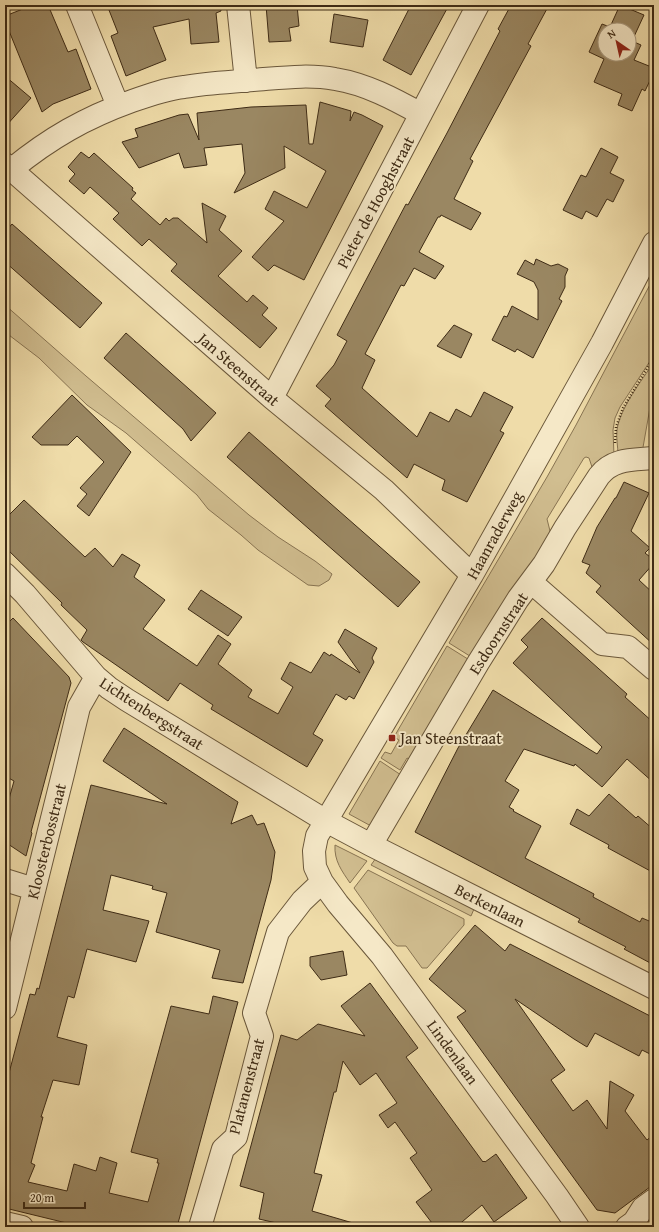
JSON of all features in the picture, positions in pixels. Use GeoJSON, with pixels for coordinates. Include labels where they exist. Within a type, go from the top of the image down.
{"type":"FeatureCollection","features":[{"type":"Feature","properties":{"kind":"street"},"geometry":{"type":"LineString","coordinates":[[77,5],[118,106]]}},
{"type":"Feature","properties":{"kind":"street"},"geometry":{"type":"LineString","coordinates":[[238,5],[246,81]]}},
{"type":"Feature","properties":{"kind":"street","name":"Pieter de Hooghstraat"},"geometry":{"type":"LineString","coordinates":[[272,398],[478,5]]}},
{"type":"Feature","properties":{"kind":"street"},"geometry":{"type":"LineString","coordinates":[[8,166],[91,117],[148,95],[179,88],[246,81],[314,77],[335,79],[357,84],[392,97],[421,114]]}},
{"type":"Feature","properties":{"kind":"street","name":"Jan Steenstraat"},"geometry":{"type":"LineString","coordinates":[[8,166],[272,398],[384,490],[472,575]]}},
{"type":"Feature","properties":{"kind":"street","name":"Haanraderweg"},"geometry":{"type":"LineString","coordinates":[[326,821],[472,575],[602,343],[654,243]]}},
{"type":"Feature","properties":{"kind":"street","name":"Esdoornstraat"},"geometry":{"type":"LineString","coordinates":[[371,845],[486,650],[518,599],[544,564],[565,528],[599,476],[604,470],[622,461],[654,458]]}},
{"type":"Feature","properties":{"kind":"street","name":"Lichtenbergstraat"},"geometry":{"type":"LineString","coordinates":[[5,574],[25,594],[96,677],[109,688],[326,821]]}},
{"type":"Feature","properties":{"kind":"street"},"geometry":{"type":"LineString","coordinates":[[532,582],[602,644],[628,647],[654,669]]}},
{"type":"Feature","properties":{"kind":"street","name":"Kloosterbosstraat"},"geometry":{"type":"LineString","coordinates":[[5,1008],[79,707],[96,677]]}},
{"type":"Feature","properties":{"kind":"street"},"geometry":{"type":"LineString","coordinates":[[322,882],[315,867],[314,851],[317,836],[326,821]]}},
{"type":"Feature","properties":{"kind":"street","name":"Berkenlaan"},"geometry":{"type":"LineString","coordinates":[[326,821],[654,988]]}},
{"type":"Feature","properties":{"kind":"street"},"geometry":{"type":"LineString","coordinates":[[5,880],[34,889]]}},
{"type":"Feature","properties":{"kind":"street","name":"Platanenstraat"},"geometry":{"type":"LineString","coordinates":[[200,1227],[223,1149],[236,1137],[262,1036],[254,1013],[278,932],[302,901],[322,882]]}},
{"type":"Feature","properties":{"kind":"street","name":"Lindenlaan"},"geometry":{"type":"LineString","coordinates":[[322,882],[338,904],[382,956],[578,1227]]}},
{"type":"Feature","properties":{"kind":"street"},"geometry":{"type":"LineString","coordinates":[[627,1227],[634,1222],[643,1208],[654,1200]]}},
{"type":"Feature","properties":{"kind":"street"},"geometry":{"type":"LineString","coordinates":[[5,1223],[22,1227]]}},
{"type":"Feature","properties":{"kind":"path"},"geometry":{"type":"LineString","coordinates":[[616,463],[615,436],[618,417],[654,357]]}},
{"type":"Feature","properties":{"kind":"shaded area"},"geometry":{"type":"Polygon","coordinates":[[[654,277],[654,355],[620,407],[615,418],[613,430],[614,456],[594,469],[589,458],[584,458],[547,519],[552,539],[473,658],[449,643],[547,477],[654,277]]]}},
{"type":"Feature","properties":{"kind":"shaded area"},"geometry":{"type":"Polygon","coordinates":[[[5,305],[249,515],[332,574],[329,580],[319,586],[308,585],[258,550],[208,509],[197,495],[126,433],[87,405],[39,358],[5,332],[5,305]]]}},
{"type":"Feature","properties":{"kind":"shaded area"},"geometry":{"type":"Polygon","coordinates":[[[654,362],[654,385],[642,453],[618,455],[617,430],[622,413],[632,394],[654,362]]]}},
{"type":"Feature","properties":{"kind":"shaded area"},"geometry":{"type":"Polygon","coordinates":[[[447,646],[471,661],[411,760],[407,758],[400,770],[381,758],[385,752],[391,754],[399,740],[394,737],[447,646]]]}},
{"type":"Feature","properties":{"kind":"shaded area"},"geometry":{"type":"Polygon","coordinates":[[[380,761],[401,775],[371,826],[349,814],[380,761]]]}},
{"type":"Feature","properties":{"kind":"shaded area"},"geometry":{"type":"Polygon","coordinates":[[[335,845],[367,861],[350,883],[337,861],[335,845]]]}},
{"type":"Feature","properties":{"kind":"shaded area"},"geometry":{"type":"Polygon","coordinates":[[[376,858],[474,909],[471,916],[371,865],[376,858]]]}},
{"type":"Feature","properties":{"kind":"shaded area"},"geometry":{"type":"Polygon","coordinates":[[[368,870],[464,919],[464,925],[427,968],[422,968],[406,946],[397,946],[393,943],[354,888],[368,870]]]}},
{"type":"Feature","properties":{"kind":"building"},"geometry":{"type":"Polygon","coordinates":[[[33,5],[48,5],[68,52],[76,49],[91,89],[53,104],[42,112],[5,21],[5,16],[33,5]]]}},
{"type":"Feature","properties":{"kind":"building"},"geometry":{"type":"Polygon","coordinates":[[[107,5],[220,5],[221,11],[216,13],[219,42],[191,44],[189,19],[153,27],[166,60],[126,76],[111,36],[118,33],[107,5]]]}},
{"type":"Feature","properties":{"kind":"building"},"geometry":{"type":"Polygon","coordinates":[[[266,5],[297,5],[299,26],[289,28],[291,41],[269,42],[266,5]]]}},
{"type":"Feature","properties":{"kind":"building"},"geometry":{"type":"Polygon","coordinates":[[[411,5],[449,5],[411,75],[383,60],[411,5]]]}},
{"type":"Feature","properties":{"kind":"building"},"geometry":{"type":"Polygon","coordinates":[[[511,5],[549,5],[528,44],[531,46],[470,159],[473,161],[454,199],[481,213],[471,230],[441,215],[438,217],[419,252],[444,266],[435,279],[414,268],[404,286],[401,285],[365,354],[375,360],[362,388],[417,437],[430,412],[449,422],[456,409],[471,417],[484,392],[513,407],[500,431],[504,433],[467,502],[442,490],[445,480],[414,464],[407,478],[325,406],[331,399],[316,386],[334,365],[347,341],[337,335],[406,204],[408,205],[447,133],[500,31],[498,29],[511,5]]]}},
{"type":"Feature","properties":{"kind":"building"},"geometry":{"type":"Polygon","coordinates":[[[620,5],[644,15],[637,30],[637,22],[612,22],[620,5]]]}},
{"type":"Feature","properties":{"kind":"building"},"geometry":{"type":"Polygon","coordinates":[[[334,14],[368,20],[363,47],[330,42],[334,14]]]}},
{"type":"Feature","properties":{"kind":"building"},"geometry":{"type":"Polygon","coordinates":[[[597,35],[597,56],[589,52],[597,35]]]}},
{"type":"Feature","properties":{"kind":"building"},"geometry":{"type":"Polygon","coordinates":[[[637,43],[641,45],[637,54],[637,43]]]}},
{"type":"Feature","properties":{"kind":"building"},"geometry":{"type":"Polygon","coordinates":[[[637,61],[654,68],[654,72],[645,91],[642,89],[632,111],[618,105],[622,94],[594,82],[603,62],[637,61]]]}},
{"type":"Feature","properties":{"kind":"building"},"geometry":{"type":"Polygon","coordinates":[[[5,76],[31,98],[5,127],[5,76]]]}},
{"type":"Feature","properties":{"kind":"building"},"geometry":{"type":"Polygon","coordinates":[[[320,102],[351,111],[350,121],[354,112],[383,126],[304,280],[274,265],[268,271],[252,257],[284,221],[265,209],[274,191],[307,208],[326,171],[284,146],[285,168],[234,193],[245,173],[242,144],[204,148],[207,165],[184,168],[179,153],[139,168],[122,142],[138,137],[135,129],[179,115],[188,114],[199,140],[197,113],[251,107],[306,105],[309,144],[313,144],[320,102]]]}},
{"type":"Feature","properties":{"kind":"building"},"geometry":{"type":"Polygon","coordinates":[[[601,148],[618,157],[610,173],[624,180],[613,202],[607,199],[597,217],[586,211],[582,219],[563,210],[581,175],[586,177],[601,148]]]}},
{"type":"Feature","properties":{"kind":"building"},"geometry":{"type":"Polygon","coordinates":[[[81,152],[89,158],[94,153],[133,188],[132,190],[136,193],[131,199],[160,225],[166,218],[169,221],[173,218],[178,218],[207,243],[202,203],[226,216],[219,230],[242,251],[218,276],[247,302],[253,295],[268,308],[262,315],[277,328],[260,348],[171,271],[177,264],[149,239],[142,246],[113,219],[119,213],[90,187],[84,194],[69,181],[75,174],[68,167],[81,152]]]}},
{"type":"Feature","properties":{"kind":"building"},"geometry":{"type":"Polygon","coordinates":[[[12,224],[102,303],[80,328],[5,262],[5,232],[12,224]]]}},
{"type":"Feature","properties":{"kind":"building"},"geometry":{"type":"Polygon","coordinates":[[[536,259],[551,266],[558,264],[568,269],[565,276],[565,287],[559,299],[562,301],[533,358],[517,349],[515,352],[492,340],[504,316],[507,317],[512,306],[538,320],[538,290],[534,282],[517,274],[525,260],[534,265],[536,259]]]}},
{"type":"Feature","properties":{"kind":"building"},"geometry":{"type":"Polygon","coordinates":[[[454,325],[472,334],[461,358],[437,346],[454,325]]]}},
{"type":"Feature","properties":{"kind":"building"},"geometry":{"type":"Polygon","coordinates":[[[126,333],[216,413],[191,441],[183,429],[104,358],[126,333]]]}},
{"type":"Feature","properties":{"kind":"building"},"geometry":{"type":"Polygon","coordinates":[[[72,395],[131,452],[89,516],[77,506],[87,494],[80,488],[104,462],[77,436],[68,445],[41,445],[32,437],[72,395]]]}},
{"type":"Feature","properties":{"kind":"building"},"geometry":{"type":"Polygon","coordinates":[[[249,432],[420,582],[398,607],[227,457],[249,432]]]}},
{"type":"Feature","properties":{"kind":"building"},"geometry":{"type":"Polygon","coordinates":[[[624,482],[649,493],[631,531],[650,548],[645,553],[654,560],[654,563],[639,580],[654,594],[654,645],[596,592],[601,586],[586,573],[590,565],[582,562],[597,527],[616,498],[624,482]]]}},
{"type":"Feature","properties":{"kind":"building"},"geometry":{"type":"Polygon","coordinates":[[[24,500],[85,557],[95,548],[113,567],[122,554],[140,565],[134,577],[165,600],[143,629],[197,666],[218,635],[231,644],[218,664],[252,690],[248,697],[278,714],[293,687],[281,679],[290,662],[311,673],[324,652],[330,656],[331,654],[360,673],[338,642],[345,629],[377,648],[372,658],[374,662],[354,699],[349,696],[346,700],[336,694],[313,734],[323,740],[307,767],[211,709],[213,705],[180,683],[168,701],[83,642],[81,640],[87,630],[5,547],[5,519],[24,500]]]}},
{"type":"Feature","properties":{"kind":"building"},"geometry":{"type":"Polygon","coordinates":[[[201,590],[242,617],[228,636],[188,609],[201,590]]]}},
{"type":"Feature","properties":{"kind":"building"},"geometry":{"type":"Polygon","coordinates":[[[13,618],[69,677],[71,683],[31,832],[26,856],[5,842],[5,813],[14,781],[5,776],[5,626],[13,618]]]}},
{"type":"Feature","properties":{"kind":"building"},"geometry":{"type":"Polygon","coordinates":[[[542,618],[627,694],[625,697],[654,723],[654,783],[627,759],[602,787],[575,764],[574,766],[524,749],[505,781],[519,790],[509,807],[514,810],[513,811],[541,826],[525,858],[594,894],[593,897],[640,922],[642,918],[654,923],[654,965],[624,949],[626,947],[578,922],[580,919],[415,832],[458,748],[493,690],[597,754],[602,747],[513,663],[528,647],[521,640],[542,618]]]}},
{"type":"Feature","properties":{"kind":"building"},"geometry":{"type":"Polygon","coordinates":[[[124,728],[238,802],[231,824],[252,815],[257,825],[264,823],[275,852],[271,880],[243,983],[212,978],[220,950],[156,932],[167,893],[152,889],[153,886],[111,875],[103,910],[149,921],[136,962],[87,949],[74,998],[68,996],[57,1037],[87,1045],[79,1085],[53,1080],[41,1117],[43,1117],[31,1163],[35,1165],[28,1182],[67,1191],[74,1164],[96,1171],[100,1157],[117,1163],[109,1193],[148,1202],[159,1163],[157,1163],[158,1159],[131,1152],[171,1006],[209,1014],[213,996],[238,1002],[177,1227],[83,1227],[5,1208],[5,1072],[9,1073],[30,994],[35,995],[37,988],[39,989],[91,785],[167,804],[103,761],[124,728]]]}},
{"type":"Feature","properties":{"kind":"building"},"geometry":{"type":"Polygon","coordinates":[[[609,794],[636,818],[638,816],[654,830],[654,873],[608,848],[609,845],[570,824],[577,809],[589,816],[609,794]]]}},
{"type":"Feature","properties":{"kind":"building"},"geometry":{"type":"Polygon","coordinates":[[[475,925],[505,951],[510,944],[654,1018],[654,1056],[642,1050],[639,1056],[595,1033],[587,1047],[515,999],[565,1070],[551,1080],[573,1111],[587,1100],[607,1129],[610,1081],[634,1095],[625,1111],[647,1140],[654,1134],[654,1184],[615,1213],[597,1210],[457,1017],[466,1011],[429,979],[475,925]]]}},
{"type":"Feature","properties":{"kind":"building"},"geometry":{"type":"Polygon","coordinates":[[[343,951],[347,975],[321,980],[310,966],[310,957],[343,951]]]}},
{"type":"Feature","properties":{"kind":"building"},"geometry":{"type":"Polygon","coordinates":[[[370,983],[418,1048],[406,1057],[483,1162],[496,1154],[527,1198],[494,1222],[482,1205],[456,1227],[435,1227],[416,1202],[432,1190],[410,1158],[417,1153],[395,1122],[388,1128],[379,1115],[397,1103],[376,1073],[360,1085],[343,1061],[314,1173],[322,1175],[312,1211],[353,1223],[352,1227],[294,1227],[259,1219],[264,1193],[240,1186],[281,1035],[297,1040],[318,1024],[365,1036],[341,1006],[370,983]]]}},
{"type":"Feature","properties":{"kind":"place","name":"Jan Steenstraat"},"geometry":{"type":"Point","coordinates":[392,738]}}]}
